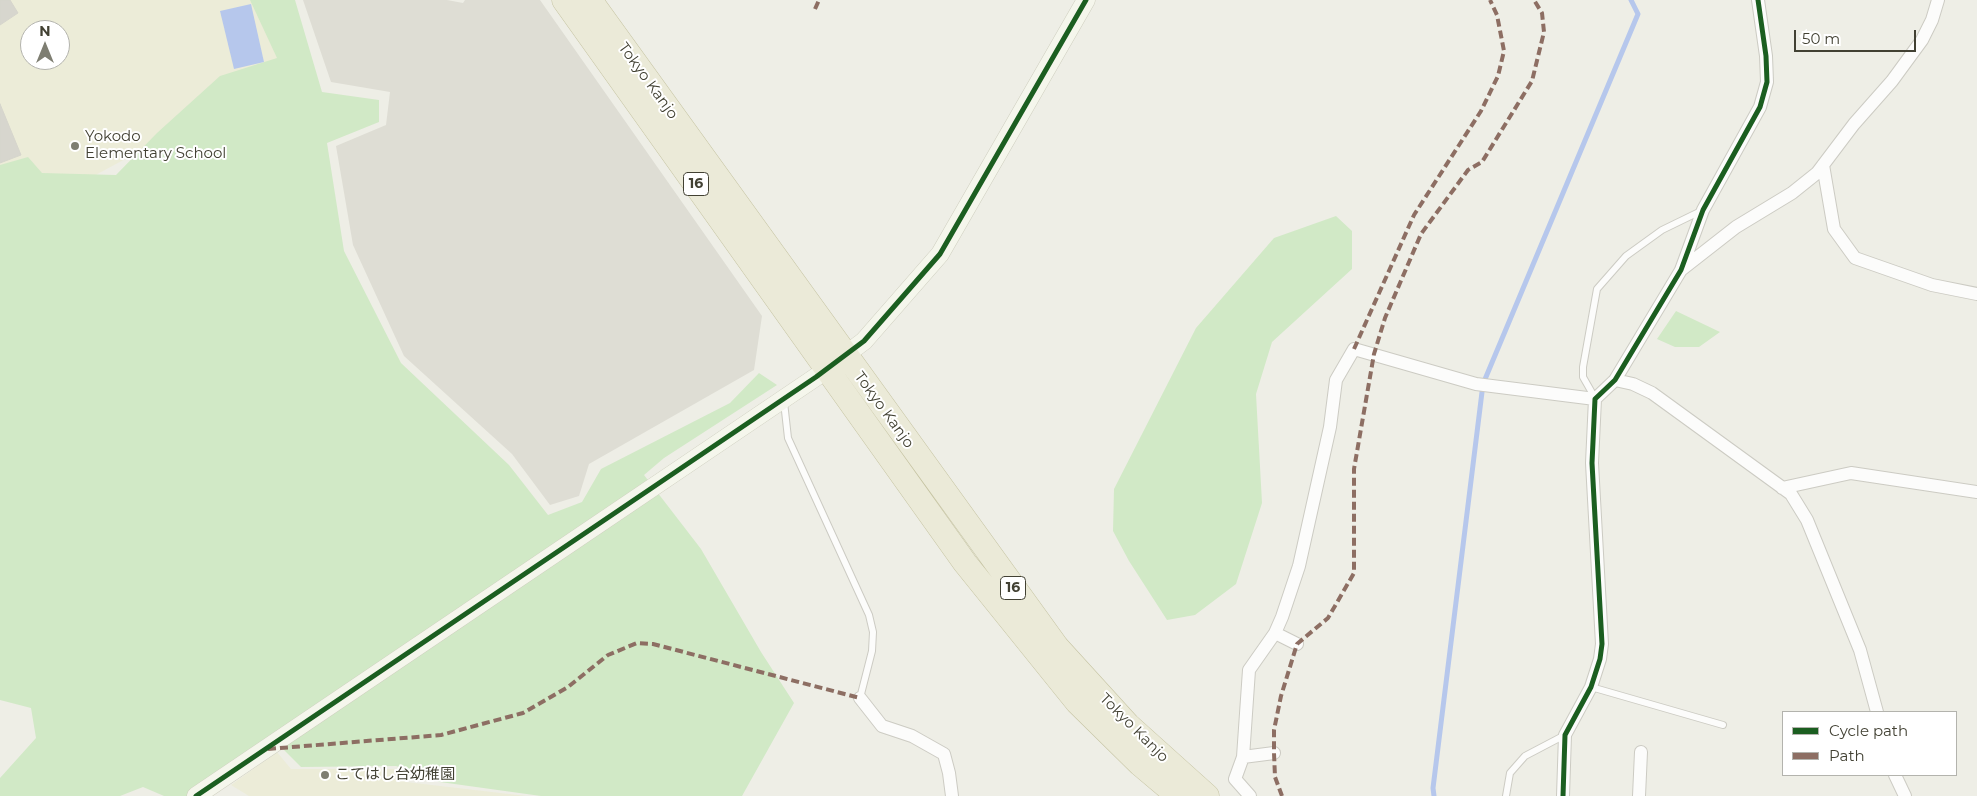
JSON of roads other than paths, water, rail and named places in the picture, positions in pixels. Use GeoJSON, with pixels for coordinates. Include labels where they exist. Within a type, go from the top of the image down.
{"type":"FeatureCollection","features":[{"type":"Feature","properties":{"kind":"highway","name":"Tokyo Kanjo"},"geometry":{"type":"LineString","coordinates":[[564,0],[837,362],[1057,648],[1128,725],[1207,796]]}},
{"type":"Feature","properties":{"kind":"highway","name":"Tokyo Kanjo"},"geometry":{"type":"LineString","coordinates":[[590,0],[837,362],[965,562],[1035,653],[1077,702],[1140,764],[1178,796]]}},
{"type":"Feature","properties":{"kind":"street"},"geometry":{"type":"LineString","coordinates":[[196,796],[837,362],[886,318],[940,254],[1086,0]]}},
{"type":"Feature","properties":{"kind":"street"},"geometry":{"type":"LineString","coordinates":[[1563,796],[1565,735],[1591,687],[1600,659],[1602,644],[1592,462],[1595,399],[1616,380],[1681,270],[1703,210],[1760,106],[1766,82],[1766,56],[1758,0]]}},
{"type":"Feature","properties":{"kind":"street"},"geometry":{"type":"LineString","coordinates":[[1681,270],[1736,227],[1792,193],[1823,165],[1854,124],[1892,81],[1922,40],[1932,20],[1938,0]]}},
{"type":"Feature","properties":{"kind":"street"},"geometry":{"type":"LineString","coordinates":[[1823,165],[1834,229],[1856,258],[1932,286],[1977,294]]}},
{"type":"Feature","properties":{"kind":"street"},"geometry":{"type":"LineString","coordinates":[[1250,796],[1235,779],[1243,757],[1249,670],[1275,633],[1298,566],[1330,427],[1336,380],[1354,349],[1490,387],[1595,399]]}},
{"type":"Feature","properties":{"kind":"street"},"geometry":{"type":"LineString","coordinates":[[1616,380],[1633,384],[1652,393],[1791,494],[1807,520],[1823,556],[1860,650],[1876,711]]}},
{"type":"Feature","properties":{"kind":"street"},"geometry":{"type":"LineString","coordinates":[[1782,488],[1851,473],[1977,492]]}},
{"type":"Feature","properties":{"kind":"street"},"geometry":{"type":"LineString","coordinates":[[1275,633],[1297,644]]}},
{"type":"Feature","properties":{"kind":"street"},"geometry":{"type":"LineString","coordinates":[[860,698],[882,726],[912,736],[944,754],[952,796]]}},
{"type":"Feature","properties":{"kind":"street"},"geometry":{"type":"LineString","coordinates":[[1639,796],[1641,752]]}},
{"type":"Feature","properties":{"kind":"street"},"geometry":{"type":"LineString","coordinates":[[1243,757],[1274,753]]}},
{"type":"Feature","properties":{"kind":"street"},"geometry":{"type":"LineString","coordinates":[[1895,776],[1905,796]]}},
{"type":"Feature","properties":{"kind":"lane"},"geometry":{"type":"LineString","coordinates":[[1595,399],[1583,377],[1583,368],[1597,289],[1626,256],[1662,230],[1703,210]]}},
{"type":"Feature","properties":{"kind":"lane"},"geometry":{"type":"LineString","coordinates":[[784,398],[788,438],[869,615],[873,632],[872,651],[860,698]]}},
{"type":"Feature","properties":{"kind":"lane"},"geometry":{"type":"LineString","coordinates":[[1591,687],[1723,724]]}},
{"type":"Feature","properties":{"kind":"lane"},"geometry":{"type":"LineString","coordinates":[[1506,796],[1510,773],[1525,756],[1565,735]]}},
{"type":"Feature","properties":{"kind":"water"},"geometry":{"type":"Polygon","coordinates":[[[251,4],[264,62],[234,69],[220,11],[251,4]]]}},
{"type":"Feature","properties":{"kind":"waterway"},"geometry":{"type":"LineString","coordinates":[[1434,796],[1433,788],[1483,384],[1638,14],[1631,0]]}},
{"type":"Feature","properties":{"kind":"place","name":"Yokodo Elementary School"},"geometry":{"type":"Point","coordinates":[75,146]}},
{"type":"Feature","properties":{"kind":"place","name":"こてはし台幼稚園"},"geometry":{"type":"Point","coordinates":[325,775]}}]}
